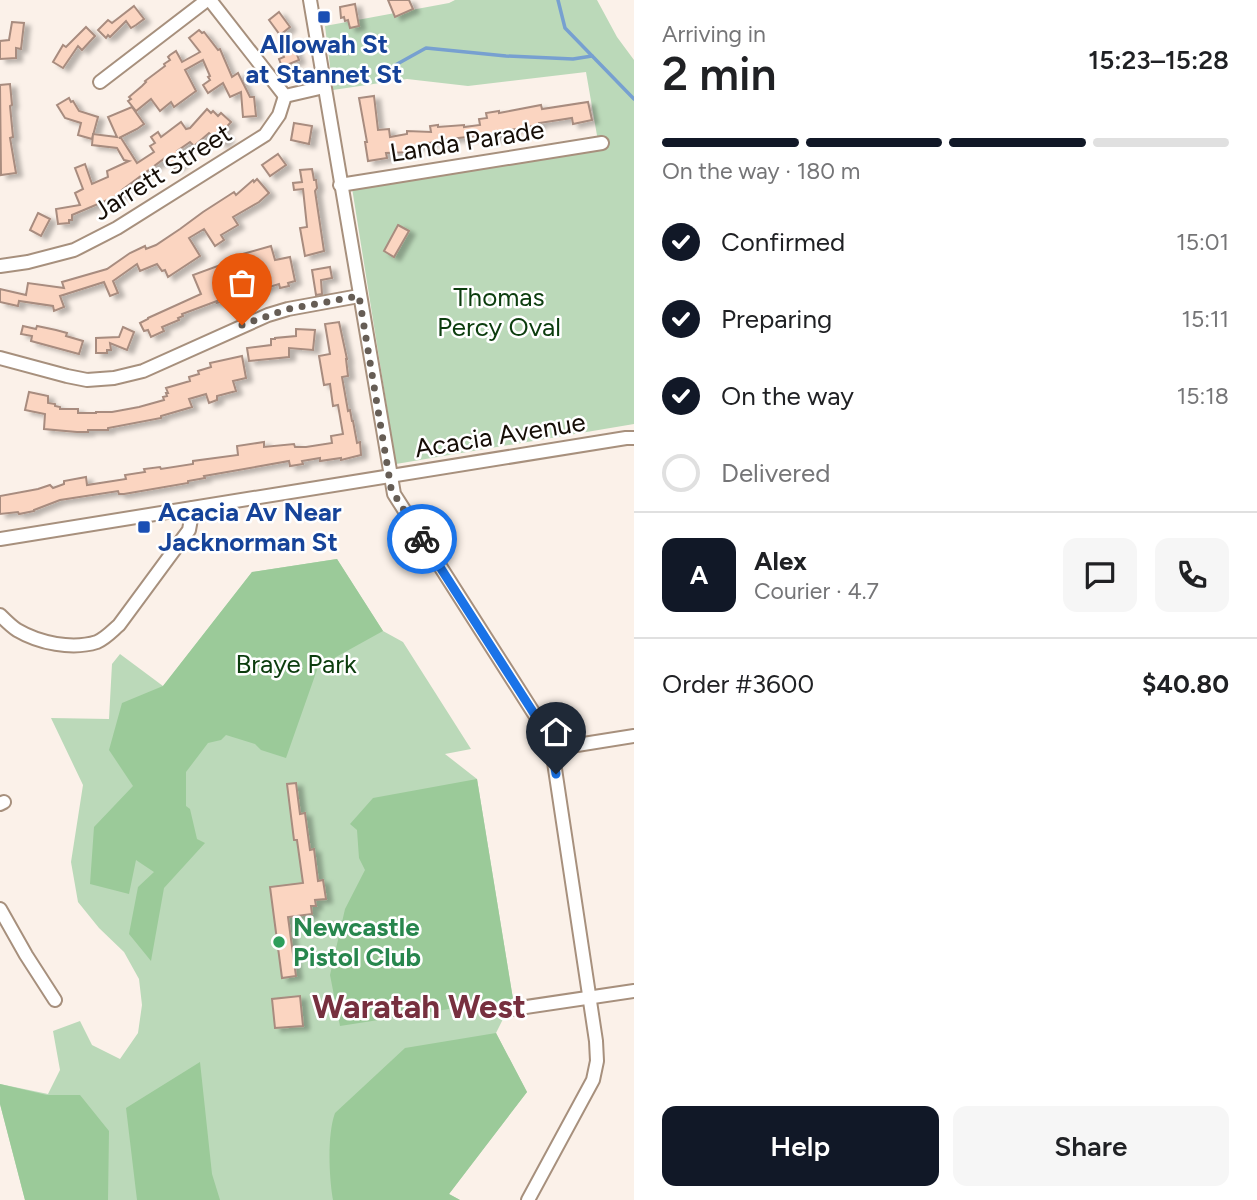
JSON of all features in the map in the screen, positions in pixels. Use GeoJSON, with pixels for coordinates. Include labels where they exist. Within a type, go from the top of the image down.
{"type":"FeatureCollection","features":[{"type":"Feature","properties":{"kind":"street"},"geometry":{"type":"LineString","coordinates":[[100,82],[209,0],[285,96],[324,86]]}},
{"type":"Feature","properties":{"kind":"street"},"geometry":{"type":"LineString","coordinates":[[310,0],[394,494],[542,726],[552,749],[597,1061],[593,1080],[528,1200]]}},
{"type":"Feature","properties":{"kind":"street","name":"Jarrett Street"},"geometry":{"type":"LineString","coordinates":[[0,266],[74,250],[117,228],[265,135],[279,115],[285,96]]}},
{"type":"Feature","properties":{"kind":"street","name":"Landa Parade"},"geometry":{"type":"LineString","coordinates":[[340,185],[602,143]]}},
{"type":"Feature","properties":{"kind":"street"},"geometry":{"type":"LineString","coordinates":[[0,358],[87,380],[114,378],[143,370],[268,315],[359,296]]}},
{"type":"Feature","properties":{"kind":"street","name":"Acacia Avenue"},"geometry":{"type":"LineString","coordinates":[[0,539],[634,438]]}},
{"type":"Feature","properties":{"kind":"street"},"geometry":{"type":"LineString","coordinates":[[0,615],[15,629],[39,640],[72,645],[96,642],[108,636],[188,530],[193,508]]}},
{"type":"Feature","properties":{"kind":"street"},"geometry":{"type":"LineString","coordinates":[[552,749],[634,737]]}},
{"type":"Feature","properties":{"kind":"street"},"geometry":{"type":"LineString","coordinates":[[0,909],[55,1000]]}},
{"type":"Feature","properties":{"kind":"street"},"geometry":{"type":"LineString","coordinates":[[506,1010],[634,991]]}},
{"type":"Feature","properties":{"kind":"green space","name":"Thomas Percy Oval"},"geometry":{"type":"Polygon","coordinates":[[[455,0],[597,0],[617,37],[634,60],[634,424],[396,464],[352,188],[599,147],[586,72],[468,86],[407,79],[333,90],[325,26],[455,0]]]}},
{"type":"Feature","properties":{"kind":"green space","name":"Braye Park"},"geometry":{"type":"Polygon","coordinates":[[[337,559],[383,631],[403,642],[471,749],[445,754],[477,779],[513,999],[496,1033],[527,1092],[449,1194],[460,1200],[25,1200],[0,1104],[0,1084],[48,1094],[60,1070],[53,1031],[80,1021],[92,1045],[120,1059],[138,1033],[142,1005],[139,979],[124,952],[99,928],[78,902],[71,862],[83,785],[51,718],[109,719],[112,664],[120,654],[163,686],[252,572],[337,559]]]}},
{"type":"Feature","properties":{"kind":"green space"},"geometry":{"type":"Polygon","coordinates":[[[337,559],[383,631],[318,667],[286,758],[226,735],[221,740],[208,743],[186,772],[186,806],[190,809],[197,839],[205,843],[164,888],[151,961],[129,934],[138,887],[154,872],[136,860],[129,894],[90,884],[94,827],[133,786],[109,750],[122,703],[163,686],[252,572],[337,559]]]}},
{"type":"Feature","properties":{"kind":"green space"},"geometry":{"type":"Polygon","coordinates":[[[477,779],[513,999],[340,1026],[330,975],[345,909],[365,870],[359,858],[357,830],[350,824],[373,798],[477,779]]]}},
{"type":"Feature","properties":{"kind":"green space"},"geometry":{"type":"Polygon","coordinates":[[[496,1033],[527,1092],[449,1194],[460,1200],[333,1200],[329,1156],[335,1113],[405,1048],[496,1033]]]}},
{"type":"Feature","properties":{"kind":"green space"},"geometry":{"type":"Polygon","coordinates":[[[200,1062],[212,1174],[220,1200],[137,1200],[126,1108],[200,1062]]]}},
{"type":"Feature","properties":{"kind":"green space"},"geometry":{"type":"Polygon","coordinates":[[[0,1084],[47,1095],[80,1095],[109,1131],[108,1200],[25,1200],[0,1104],[0,1084]]]}},
{"type":"Feature","properties":{"kind":"building"},"geometry":{"type":"Polygon","coordinates":[[[388,0],[409,0],[413,9],[395,17],[388,0]]]}},
{"type":"Feature","properties":{"kind":"building"},"geometry":{"type":"Polygon","coordinates":[[[355,4],[359,26],[350,28],[348,20],[341,18],[340,7],[355,4]]]}},
{"type":"Feature","properties":{"kind":"building"},"geometry":{"type":"Polygon","coordinates":[[[134,6],[144,19],[136,25],[131,28],[126,21],[106,38],[98,30],[108,20],[112,23],[134,6]]]}},
{"type":"Feature","properties":{"kind":"building"},"geometry":{"type":"Polygon","coordinates":[[[279,12],[290,27],[280,35],[269,20],[279,12]]]}},
{"type":"Feature","properties":{"kind":"building"},"geometry":{"type":"Polygon","coordinates":[[[12,22],[24,23],[21,49],[16,48],[16,58],[0,59],[0,41],[9,40],[12,22]]]}},
{"type":"Feature","properties":{"kind":"building"},"geometry":{"type":"Polygon","coordinates":[[[86,27],[95,36],[82,50],[78,46],[63,68],[53,62],[63,45],[66,47],[86,27]]]}},
{"type":"Feature","properties":{"kind":"building"},"geometry":{"type":"Polygon","coordinates":[[[199,30],[220,49],[232,77],[238,73],[250,97],[254,97],[256,116],[243,117],[241,92],[230,97],[223,83],[208,93],[203,85],[210,80],[210,76],[203,60],[185,70],[196,91],[174,107],[171,102],[160,111],[151,99],[136,111],[128,101],[145,81],[165,66],[170,55],[176,51],[182,62],[200,52],[189,38],[199,30]]]}},
{"type":"Feature","properties":{"kind":"building"},"geometry":{"type":"Polygon","coordinates":[[[292,42],[299,60],[282,67],[279,59],[284,57],[280,47],[292,42]]]}},
{"type":"Feature","properties":{"kind":"building"},"geometry":{"type":"Polygon","coordinates":[[[10,84],[13,137],[10,138],[16,173],[1,175],[0,85],[10,84]]]}},
{"type":"Feature","properties":{"kind":"building"},"geometry":{"type":"Polygon","coordinates":[[[374,96],[378,130],[389,129],[390,137],[407,134],[407,131],[431,132],[430,126],[480,125],[479,119],[487,118],[486,113],[541,105],[542,109],[588,102],[592,120],[573,124],[572,118],[539,123],[498,132],[499,138],[483,140],[482,135],[426,143],[426,146],[414,146],[414,152],[386,153],[387,158],[368,161],[359,98],[374,96]]]}},
{"type":"Feature","properties":{"kind":"building"},"geometry":{"type":"Polygon","coordinates":[[[69,98],[79,111],[98,117],[92,139],[78,135],[81,123],[65,118],[57,105],[69,98]]]}},
{"type":"Feature","properties":{"kind":"building"},"geometry":{"type":"Polygon","coordinates":[[[132,107],[144,124],[119,138],[137,163],[154,152],[150,146],[155,143],[151,137],[158,132],[161,137],[181,122],[186,129],[190,128],[207,109],[218,116],[221,113],[231,122],[222,132],[228,138],[222,144],[209,133],[194,146],[190,142],[177,151],[183,162],[173,169],[165,158],[122,190],[124,193],[72,215],[69,223],[58,224],[56,209],[80,205],[75,193],[83,189],[75,168],[85,164],[92,184],[108,177],[107,171],[129,161],[124,160],[117,148],[92,145],[93,134],[117,137],[108,117],[132,107]]]}},
{"type":"Feature","properties":{"kind":"building"},"geometry":{"type":"Polygon","coordinates":[[[294,123],[312,126],[309,144],[291,140],[294,123]]]}},
{"type":"Feature","properties":{"kind":"building"},"geometry":{"type":"Polygon","coordinates":[[[278,154],[286,165],[270,176],[262,165],[278,154]]]}},
{"type":"Feature","properties":{"kind":"building"},"geometry":{"type":"Polygon","coordinates":[[[312,169],[316,180],[315,191],[324,251],[305,256],[300,228],[307,227],[303,189],[294,190],[293,183],[302,182],[300,170],[312,169]]]}},
{"type":"Feature","properties":{"kind":"building"},"geometry":{"type":"Polygon","coordinates":[[[257,179],[269,193],[233,217],[238,225],[221,235],[224,240],[215,246],[204,229],[189,238],[200,256],[168,277],[165,270],[162,271],[157,264],[140,271],[137,264],[113,281],[118,293],[110,296],[104,282],[60,296],[64,307],[54,311],[53,306],[19,301],[18,306],[0,302],[0,289],[26,295],[28,283],[64,288],[62,282],[107,269],[130,253],[145,246],[146,249],[156,245],[257,179]]]}},
{"type":"Feature","properties":{"kind":"building"},"geometry":{"type":"Polygon","coordinates":[[[38,213],[50,219],[41,236],[30,230],[38,213]]]}},
{"type":"Feature","properties":{"kind":"building"},"geometry":{"type":"Polygon","coordinates":[[[398,225],[409,231],[394,257],[384,251],[398,225]]]}},
{"type":"Feature","properties":{"kind":"building"},"geometry":{"type":"Polygon","coordinates":[[[271,246],[275,260],[290,257],[295,281],[288,283],[289,286],[280,288],[279,284],[217,301],[182,314],[179,320],[162,327],[164,331],[151,337],[148,330],[144,331],[140,323],[201,294],[193,275],[223,264],[226,274],[243,268],[239,255],[271,246]]]}},
{"type":"Feature","properties":{"kind":"building"},"geometry":{"type":"Polygon","coordinates":[[[330,267],[332,278],[321,280],[322,294],[316,295],[312,270],[330,267]]]}},
{"type":"Feature","properties":{"kind":"building"},"geometry":{"type":"Polygon","coordinates":[[[339,322],[348,376],[342,377],[348,411],[350,410],[357,443],[360,442],[361,455],[341,460],[320,461],[320,458],[290,466],[289,461],[124,494],[119,494],[118,491],[60,500],[19,514],[0,514],[0,496],[50,485],[53,488],[64,484],[64,481],[86,477],[87,485],[126,479],[125,475],[145,472],[144,469],[161,469],[193,464],[193,461],[238,455],[237,446],[264,442],[264,447],[294,444],[295,447],[306,447],[332,443],[331,436],[343,434],[338,405],[333,406],[330,384],[324,385],[319,356],[330,354],[325,324],[339,322]]]}},
{"type":"Feature","properties":{"kind":"building"},"geometry":{"type":"Polygon","coordinates":[[[23,326],[36,329],[37,326],[67,333],[66,336],[83,341],[79,354],[31,341],[32,336],[21,334],[23,326]]]}},
{"type":"Feature","properties":{"kind":"building"},"geometry":{"type":"Polygon","coordinates":[[[123,327],[134,332],[127,350],[110,343],[111,350],[107,350],[107,353],[96,353],[96,338],[119,337],[123,327]]]}},
{"type":"Feature","properties":{"kind":"building"},"geometry":{"type":"Polygon","coordinates":[[[296,329],[315,330],[313,350],[289,348],[289,357],[249,361],[247,348],[271,345],[271,339],[275,338],[296,336],[296,329]]]}},
{"type":"Feature","properties":{"kind":"building"},"geometry":{"type":"Polygon","coordinates":[[[242,356],[246,378],[233,381],[236,391],[217,396],[217,400],[209,403],[206,394],[189,399],[192,407],[161,418],[108,430],[77,432],[44,429],[45,414],[25,410],[29,392],[48,396],[48,403],[55,404],[60,409],[78,409],[78,413],[112,412],[139,407],[164,400],[163,397],[168,393],[166,388],[190,381],[189,377],[199,374],[198,371],[211,367],[210,363],[242,356]]]}},
{"type":"Feature","properties":{"kind":"building"},"geometry":{"type":"Polygon","coordinates":[[[296,783],[300,814],[305,813],[310,850],[314,849],[318,881],[323,880],[326,899],[315,900],[316,906],[311,906],[312,914],[288,917],[296,976],[282,978],[270,887],[303,883],[287,784],[296,783]]]}},
{"type":"Feature","properties":{"kind":"building"},"geometry":{"type":"Polygon","coordinates":[[[300,996],[303,1026],[275,1028],[272,999],[300,996]]]}},
{"type":"Feature","properties":{"kind":"waterway"},"geometry":{"type":"LineString","coordinates":[[558,0],[565,28],[634,99]]}},
{"type":"Feature","properties":{"kind":"waterway"},"geometry":{"type":"LineString","coordinates":[[381,73],[426,48],[506,56],[573,59],[592,56]]}},
{"type":"Feature","properties":{"kind":"way so far"},"geometry":{"type":"LineString","coordinates":[[242,325],[288,309],[359,296],[391,488],[422,539]]}},
{"type":"Feature","properties":{"kind":"place","name":"Allowah St at Stannet St"},"geometry":{"type":"Point","coordinates":[324,17]}},
{"type":"Feature","properties":{"kind":"place","name":"Acacia Av Near Jacknorman St"},"geometry":{"type":"Point","coordinates":[144,527]}},
{"type":"Feature","properties":{"kind":"place","name":"Newcastle Pistol Club"},"geometry":{"type":"Point","coordinates":[279,942]}},
{"type":"Feature","properties":{"kind":"district","name":"Waratah West"},"geometry":{"type":"Point","coordinates":[419,1006]}},
{"type":"Feature","properties":{"kind":"route"},"geometry":{"type":"LineString","coordinates":[[422,539],[542,726],[552,749],[556,774]]}}]}
